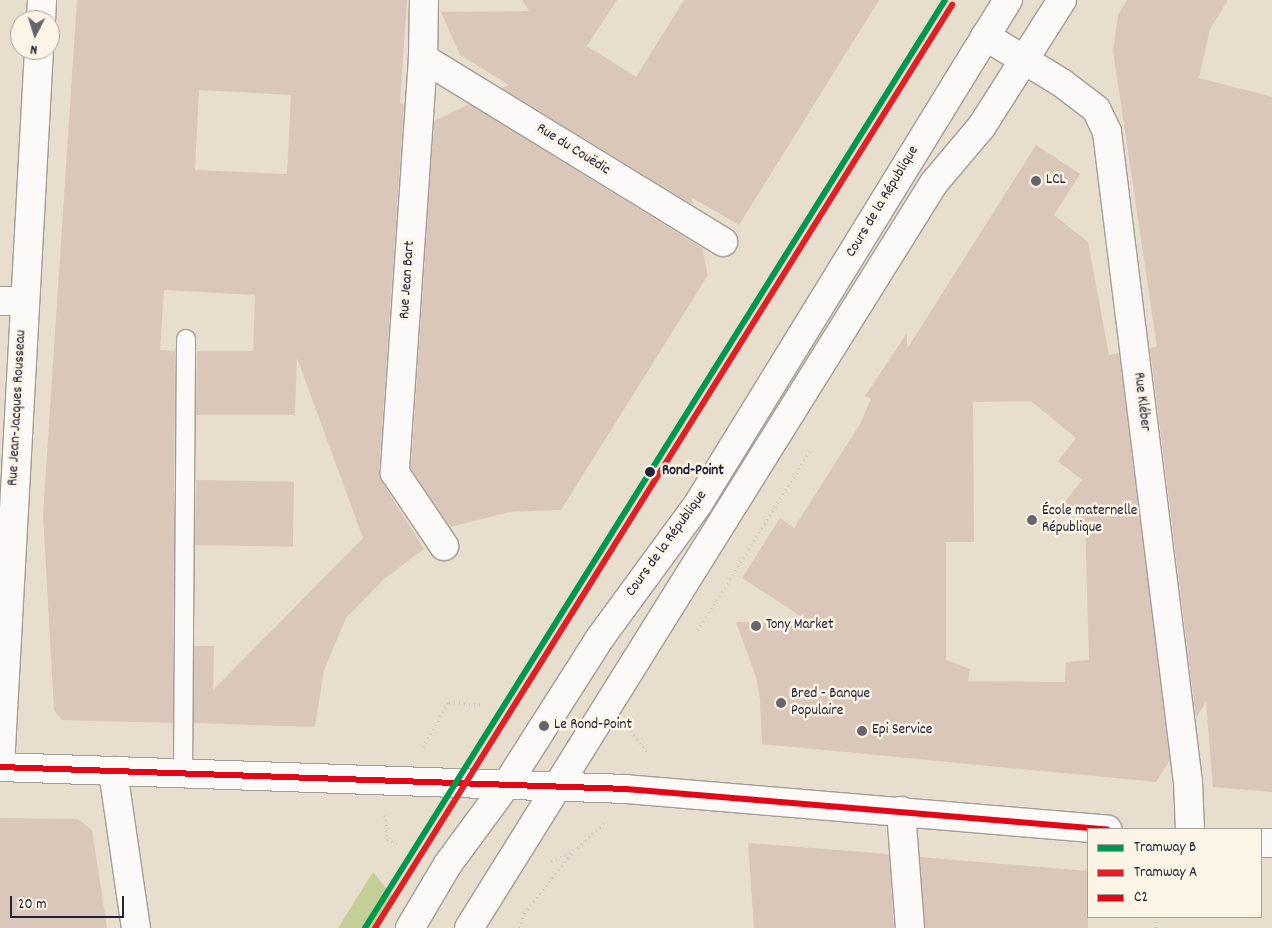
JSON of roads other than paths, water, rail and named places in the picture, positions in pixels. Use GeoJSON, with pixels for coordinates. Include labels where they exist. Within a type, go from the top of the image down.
{"type":"FeatureCollection","features":[{"type":"Feature","properties":{"kind":"main road","name":"Rue Jean Bart"},"geometry":{"type":"LineString","coordinates":[[424,0],[423,58],[395,473],[444,546]]}},
{"type":"Feature","properties":{"kind":"main road","name":"Cours de la République"},"geometry":{"type":"LineString","coordinates":[[410,928],[448,864],[507,784],[600,638],[698,504],[1008,0]]}},
{"type":"Feature","properties":{"kind":"main road"},"geometry":{"type":"LineString","coordinates":[[469,928],[934,183],[982,126],[1062,0]]}},
{"type":"Feature","properties":{"kind":"main road","name":"Rue Kléber"},"geometry":{"type":"LineString","coordinates":[[985,36],[1096,109],[1108,132],[1187,772],[1190,828]]}},
{"type":"Feature","properties":{"kind":"main road","name":"Rue du Couëdic"},"geometry":{"type":"LineString","coordinates":[[423,58],[723,242]]}},
{"type":"Feature","properties":{"kind":"main road","name":"Rue Jean-Jacques Rousseau"},"geometry":{"type":"LineString","coordinates":[[0,767],[12,302],[38,60]]}},
{"type":"Feature","properties":{"kind":"main road"},"geometry":{"type":"LineString","coordinates":[[0,767],[557,786],[752,798],[1096,828]]}},
{"type":"Feature","properties":{"kind":"main road"},"geometry":{"type":"LineString","coordinates":[[113,771],[136,928]]}},
{"type":"Feature","properties":{"kind":"main road"},"geometry":{"type":"LineString","coordinates":[[901,811],[910,928]]}},
{"type":"Feature","properties":{"kind":"lane"},"geometry":{"type":"LineString","coordinates":[[183,773],[186,339]]}},
{"type":"Feature","properties":{"kind":"tram line","name":"B"},"geometry":{"type":"LineString","coordinates":[[365,928],[945,0]]}},
{"type":"Feature","properties":{"kind":"tram line","name":"A"},"geometry":{"type":"LineString","coordinates":[[375,928],[952,5]]}},
{"type":"Feature","properties":{"kind":"place","name":"LCL"},"geometry":{"type":"Point","coordinates":[1036,181]}},
{"type":"Feature","properties":{"kind":"place","name":"Rond-Point"},"geometry":{"type":"Point","coordinates":[650,472]}},
{"type":"Feature","properties":{"kind":"place","name":"École maternelle République"},"geometry":{"type":"Point","coordinates":[1032,520]}},
{"type":"Feature","properties":{"kind":"place","name":"Tony Market"},"geometry":{"type":"Point","coordinates":[756,626]}},
{"type":"Feature","properties":{"kind":"place","name":"Bred - Banque Populaire"},"geometry":{"type":"Point","coordinates":[781,703]}},
{"type":"Feature","properties":{"kind":"place","name":"Le Rond-Point"},"geometry":{"type":"Point","coordinates":[544,726]}},
{"type":"Feature","properties":{"kind":"place","name":"Epi Service"},"geometry":{"type":"Point","coordinates":[862,731]}}]}
